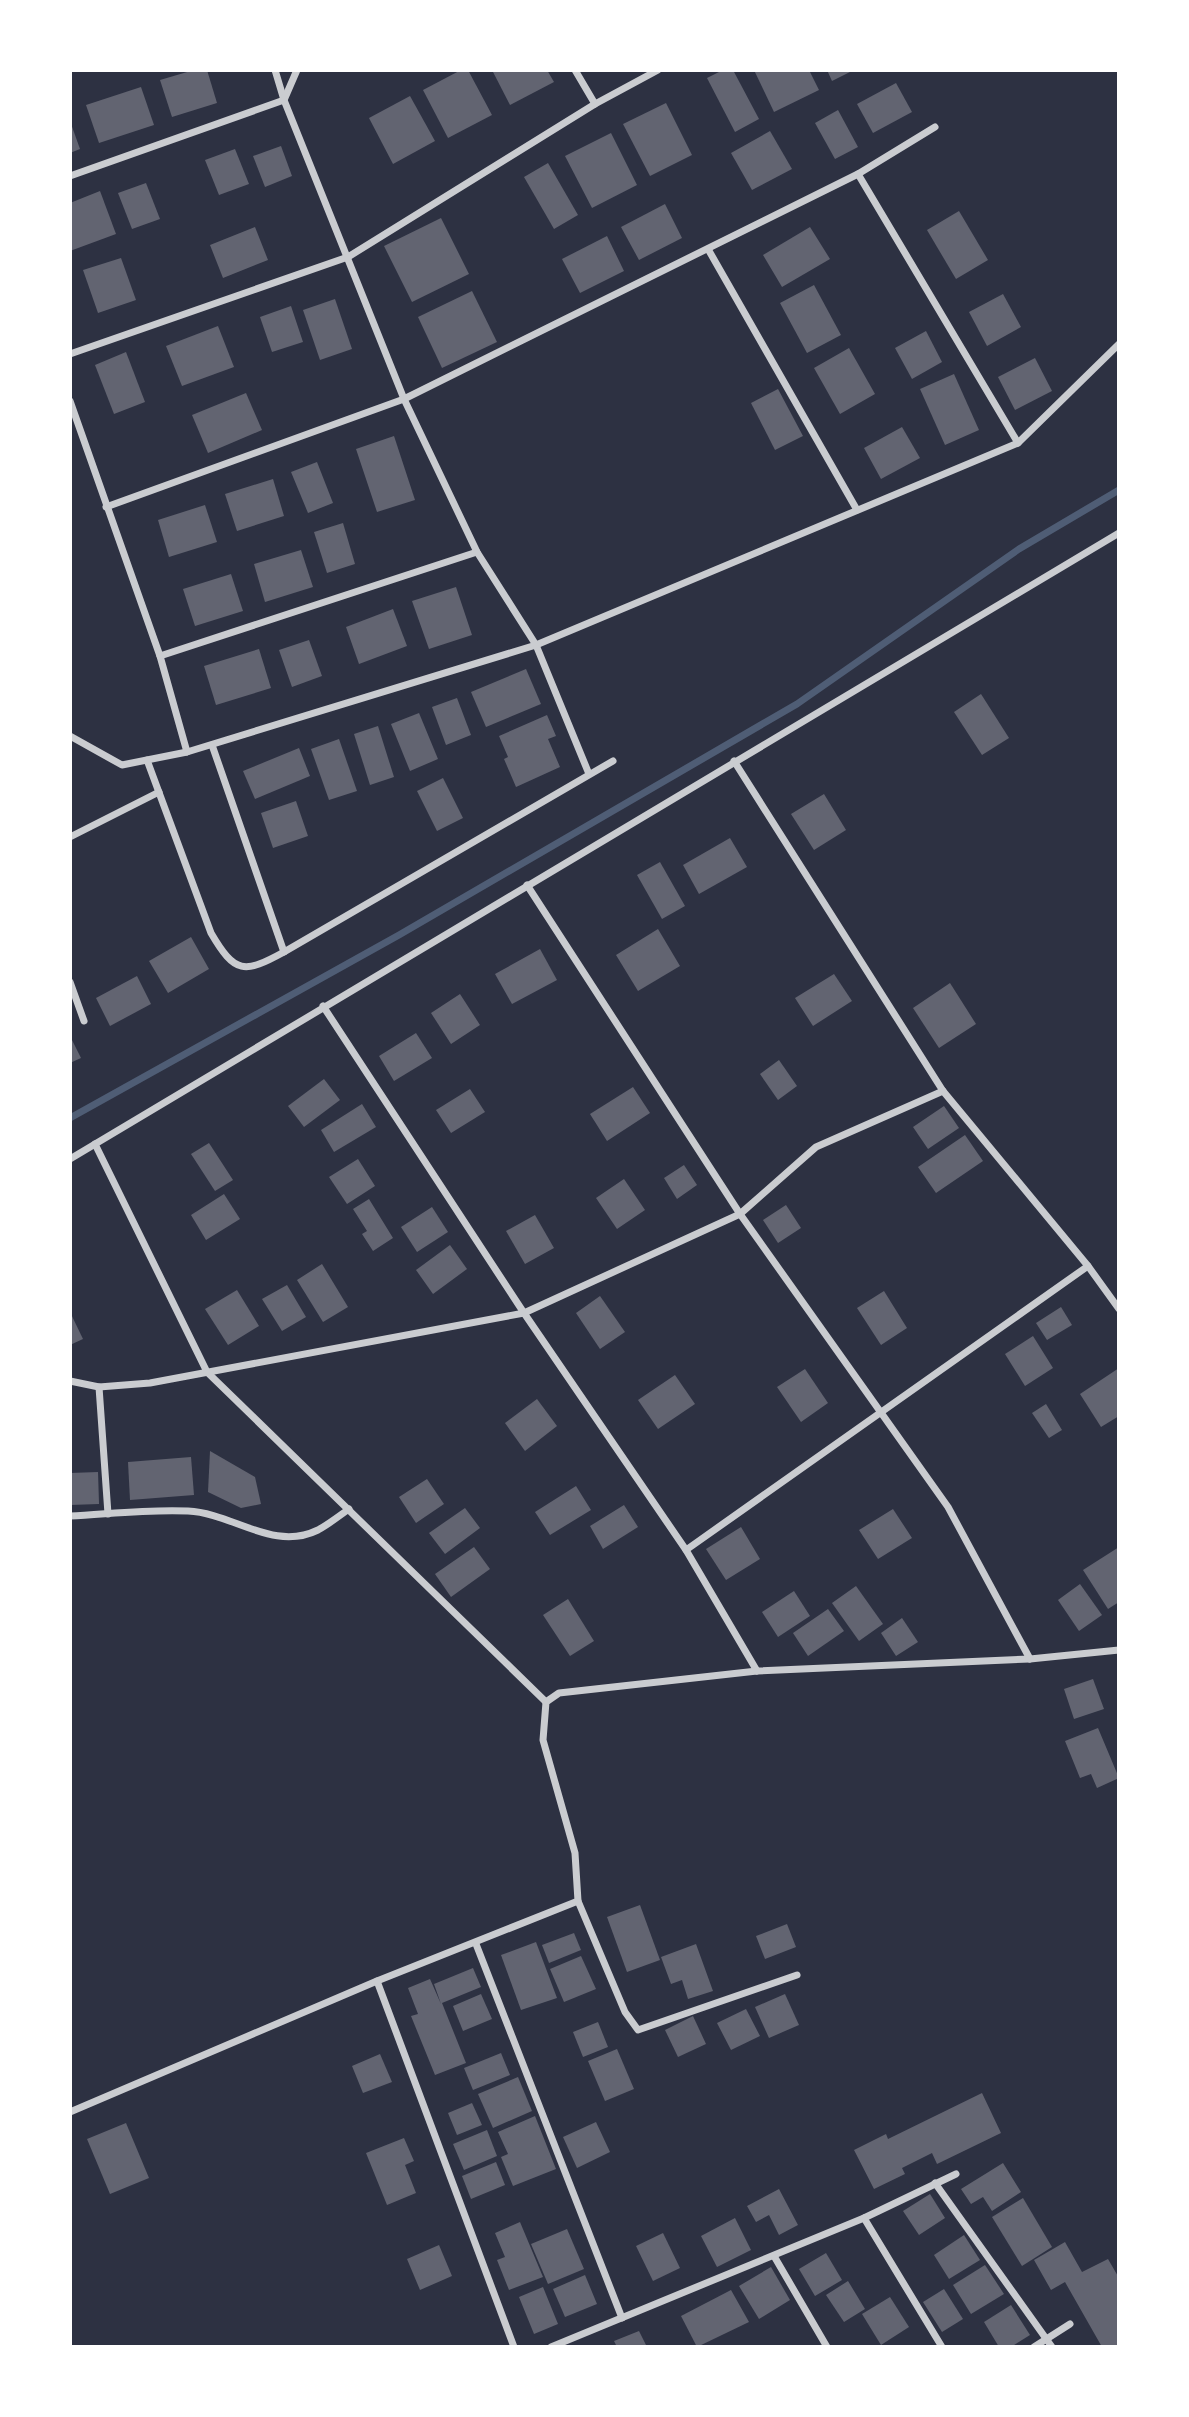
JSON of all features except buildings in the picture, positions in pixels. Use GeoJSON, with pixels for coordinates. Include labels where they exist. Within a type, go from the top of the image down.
{"type":"FeatureCollection","features":[{"type":"Feature","properties":{"kind":"street"},"geometry":{"type":"LineString","coordinates":[[275,70],[284,100],[404,399],[477,552],[536,645],[589,774]]}},
{"type":"Feature","properties":{"kind":"street"},"geometry":{"type":"LineString","coordinates":[[70,176],[284,100],[297,70]]}},
{"type":"Feature","properties":{"kind":"street"},"geometry":{"type":"LineString","coordinates":[[575,70],[594,104]]}},
{"type":"Feature","properties":{"kind":"street"},"geometry":{"type":"LineString","coordinates":[[70,354],[348,257],[594,104],[658,70]]}},
{"type":"Feature","properties":{"kind":"street"},"geometry":{"type":"LineString","coordinates":[[106,507],[404,399],[858,174],[935,127]]}},
{"type":"Feature","properties":{"kind":"street"},"geometry":{"type":"LineString","coordinates":[[858,174],[1017,443]]}},
{"type":"Feature","properties":{"kind":"street"},"geometry":{"type":"LineString","coordinates":[[708,249],[857,510]]}},
{"type":"Feature","properties":{"kind":"street"},"geometry":{"type":"LineString","coordinates":[[70,736],[122,765],[212,745],[536,645],[1017,443],[1119,344]]}},
{"type":"Feature","properties":{"kind":"street"},"geometry":{"type":"LineString","coordinates":[[70,401],[160,656],[187,752]]}},
{"type":"Feature","properties":{"kind":"street"},"geometry":{"type":"LineString","coordinates":[[70,1159],[1119,533]]}},
{"type":"Feature","properties":{"kind":"street"},"geometry":{"type":"LineString","coordinates":[[160,656],[477,552]]}},
{"type":"Feature","properties":{"kind":"street"},"geometry":{"type":"LineString","coordinates":[[212,745],[284,952]]}},
{"type":"Feature","properties":{"kind":"street"},"geometry":{"type":"LineString","coordinates":[[147,760],[211,933],[226,959],[247,968],[257,967],[284,952],[613,761]]}},
{"type":"Feature","properties":{"kind":"street"},"geometry":{"type":"LineString","coordinates":[[734,761],[943,1091],[1088,1266],[1119,1309]]}},
{"type":"Feature","properties":{"kind":"street"},"geometry":{"type":"LineString","coordinates":[[70,837],[159,792]]}},
{"type":"Feature","properties":{"kind":"street"},"geometry":{"type":"LineString","coordinates":[[527,885],[740,1214],[948,1507],[1030,1659]]}},
{"type":"Feature","properties":{"kind":"street"},"geometry":{"type":"LineString","coordinates":[[70,982],[84,1021]]}},
{"type":"Feature","properties":{"kind":"street"},"geometry":{"type":"LineString","coordinates":[[323,1006],[524,1313],[686,1550],[757,1671]]}},
{"type":"Feature","properties":{"kind":"street"},"geometry":{"type":"LineString","coordinates":[[70,1381],[99,1387],[150,1383],[524,1313],[740,1214],[816,1147],[943,1091]]}},
{"type":"Feature","properties":{"kind":"street"},"geometry":{"type":"LineString","coordinates":[[95,1143],[207,1372],[546,1702],[544,1740],[575,1853],[578,1901],[625,2012],[638,2030],[797,1975]]}},
{"type":"Feature","properties":{"kind":"street"},"geometry":{"type":"LineString","coordinates":[[686,1550],[1088,1266]]}},
{"type":"Feature","properties":{"kind":"street"},"geometry":{"type":"LineString","coordinates":[[99,1387],[108,1514]]}},
{"type":"Feature","properties":{"kind":"street"},"geometry":{"type":"LineString","coordinates":[[70,1516],[190,1511],[222,1518],[262,1534],[288,1536],[317,1530],[349,1509]]}},
{"type":"Feature","properties":{"kind":"street"},"geometry":{"type":"LineString","coordinates":[[546,1702],[559,1693],[757,1671],[1030,1659],[1119,1650]]}},
{"type":"Feature","properties":{"kind":"street"},"geometry":{"type":"LineString","coordinates":[[70,2112],[377,1982],[578,1901]]}},
{"type":"Feature","properties":{"kind":"street"},"geometry":{"type":"LineString","coordinates":[[476,1944],[622,2318]]}},
{"type":"Feature","properties":{"kind":"street"},"geometry":{"type":"LineString","coordinates":[[377,1982],[514,2347]]}},
{"type":"Feature","properties":{"kind":"street"},"geometry":{"type":"LineString","coordinates":[[551,2347],[864,2218],[956,2174]]}},
{"type":"Feature","properties":{"kind":"street"},"geometry":{"type":"LineString","coordinates":[[935,2183],[1052,2347]]}},
{"type":"Feature","properties":{"kind":"street"},"geometry":{"type":"LineString","coordinates":[[864,2218],[942,2347]]}},
{"type":"Feature","properties":{"kind":"street"},"geometry":{"type":"LineString","coordinates":[[774,2256],[827,2347]]}},
{"type":"Feature","properties":{"kind":"street"},"geometry":{"type":"LineString","coordinates":[[1034,2347],[1070,2324]]}},
{"type":"Feature","properties":{"kind":"waterway"},"geometry":{"type":"LineString","coordinates":[[70,1118],[399,935],[797,704],[1019,549],[1119,490]]}}]}
